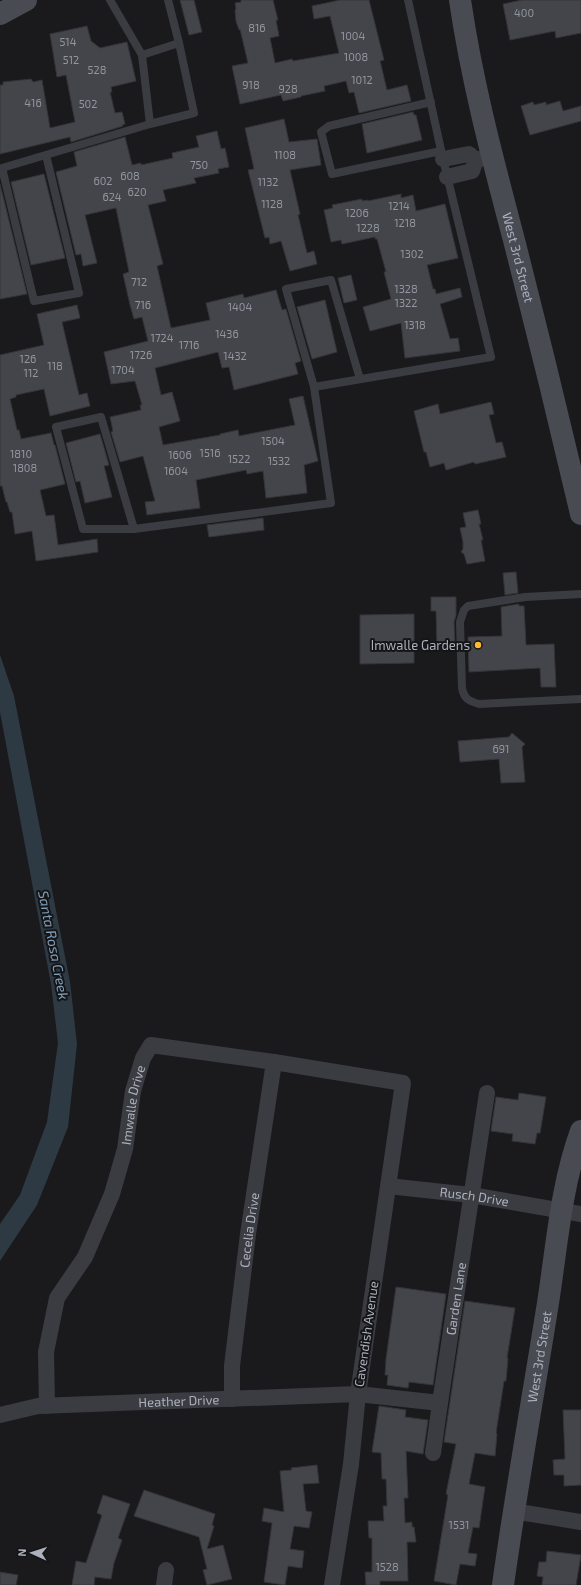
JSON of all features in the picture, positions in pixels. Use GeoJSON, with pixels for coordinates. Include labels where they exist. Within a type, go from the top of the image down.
{"type":"FeatureCollection","features":[{"type":"Feature","properties":{"kind":"main road"},"geometry":{"type":"LineString","coordinates":[[0,14],[26,0]]}},
{"type":"Feature","properties":{"kind":"main road","name":"West 3rd Street"},"geometry":{"type":"LineString","coordinates":[[460,0],[484,158],[549,380],[581,514]]}},
{"type":"Feature","properties":{"kind":"main road","name":"West 3rd Street"},"geometry":{"type":"LineString","coordinates":[[502,1585],[548,1303],[571,1212],[569,1169],[581,1131]]}},
{"type":"Feature","properties":{"kind":"street"},"geometry":{"type":"LineString","coordinates":[[442,155],[469,154],[484,158],[472,171],[447,177]]}},
{"type":"Feature","properties":{"kind":"street","name":"Imwalle Drive"},"geometry":{"type":"LineString","coordinates":[[47,1406],[46,1352],[57,1298],[85,1257],[112,1194],[125,1149],[132,1091],[143,1058],[151,1046],[274,1062],[403,1083]]}},
{"type":"Feature","properties":{"kind":"street","name":"Cecelia Drive"},"geometry":{"type":"LineString","coordinates":[[232,1399],[232,1366],[248,1234],[274,1062]]}},
{"type":"Feature","properties":{"kind":"street","name":"Cavendish Avenue"},"geometry":{"type":"LineString","coordinates":[[332,1585],[351,1464],[358,1394],[403,1083]]}},
{"type":"Feature","properties":{"kind":"street","name":"Garden Lane"},"geometry":{"type":"LineString","coordinates":[[433,1453],[487,1093]]}},
{"type":"Feature","properties":{"kind":"street","name":"Rusch Drive"},"geometry":{"type":"LineString","coordinates":[[388,1186],[471,1195],[571,1212]]}},
{"type":"Feature","properties":{"kind":"street"},"geometry":{"type":"LineString","coordinates":[[358,1394],[440,1403]]}},
{"type":"Feature","properties":{"kind":"street","name":"Heather Drive"},"geometry":{"type":"LineString","coordinates":[[0,1415],[38,1406],[358,1394]]}},
{"type":"Feature","properties":{"kind":"street"},"geometry":{"type":"LineString","coordinates":[[513,1511],[581,1522]]}},
{"type":"Feature","properties":{"kind":"lane"},"geometry":{"type":"LineString","coordinates":[[110,0],[142,55],[150,124]]}},
{"type":"Feature","properties":{"kind":"lane"},"geometry":{"type":"LineString","coordinates":[[46,155],[79,293],[34,300],[2,168],[150,124],[194,113],[168,0]]}},
{"type":"Feature","properties":{"kind":"lane"},"geometry":{"type":"LineString","coordinates":[[314,387],[491,357],[447,177],[408,0]]}},
{"type":"Feature","properties":{"kind":"lane"},"geometry":{"type":"LineString","coordinates":[[142,55],[179,43]]}},
{"type":"Feature","properties":{"kind":"lane"},"geometry":{"type":"LineString","coordinates":[[431,102],[329,126],[321,132],[332,174],[442,155]]}},
{"type":"Feature","properties":{"kind":"lane"},"geometry":{"type":"LineString","coordinates":[[134,530],[101,417],[56,427],[83,529],[134,530],[331,503],[314,387],[286,290],[331,280],[360,379]]}},
{"type":"Feature","properties":{"kind":"lane"},"geometry":{"type":"LineString","coordinates":[[581,594],[525,597],[468,606],[464,610],[460,622],[462,688],[464,696],[470,701],[479,704],[581,699]]}},
{"type":"Feature","properties":{"kind":"water","name":"Santa Rosa Creek"},"geometry":{"type":"Polygon","coordinates":[[[0,655],[14,696],[70,982],[77,1044],[68,1127],[37,1205],[0,1261],[0,1224],[20,1195],[47,1122],[58,1043],[51,984],[0,712],[0,655]]]}},
{"type":"Feature","properties":{"kind":"building"},"geometry":{"type":"Polygon","coordinates":[[[180,0],[194,0],[202,32],[189,35],[180,0]]]}},
{"type":"Feature","properties":{"kind":"building"},"geometry":{"type":"Polygon","coordinates":[[[241,0],[273,0],[278,20],[276,20],[279,36],[270,38],[275,63],[292,59],[293,61],[339,53],[330,16],[314,19],[312,6],[340,0],[369,0],[384,60],[380,61],[387,90],[407,85],[411,101],[359,113],[354,92],[349,93],[346,81],[324,86],[325,91],[283,101],[281,95],[240,104],[232,66],[248,63],[240,29],[239,30],[236,21],[235,3],[241,2],[241,0]]]}},
{"type":"Feature","properties":{"kind":"building"},"geometry":{"type":"Polygon","coordinates":[[[522,0],[581,0],[581,33],[556,38],[555,31],[510,40],[503,4],[522,0]]]}},
{"type":"Feature","properties":{"kind":"building"},"geometry":{"type":"Polygon","coordinates":[[[87,26],[91,41],[100,48],[127,42],[136,81],[111,87],[112,92],[110,92],[115,113],[122,112],[125,124],[122,125],[123,126],[71,142],[70,137],[0,154],[0,85],[3,85],[3,82],[31,79],[33,82],[42,80],[50,128],[75,122],[66,75],[57,77],[50,34],[87,26]]]}},
{"type":"Feature","properties":{"kind":"building"},"geometry":{"type":"Polygon","coordinates":[[[560,101],[563,111],[581,106],[581,121],[530,135],[521,106],[533,102],[534,105],[546,102],[546,105],[560,101]]]}},
{"type":"Feature","properties":{"kind":"building"},"geometry":{"type":"Polygon","coordinates":[[[413,112],[414,115],[416,115],[422,140],[367,153],[362,124],[413,112]]]}},
{"type":"Feature","properties":{"kind":"building"},"geometry":{"type":"Polygon","coordinates":[[[284,119],[289,142],[317,139],[321,165],[290,170],[307,253],[314,251],[317,264],[290,271],[281,241],[270,244],[269,237],[265,238],[248,170],[254,169],[245,128],[284,119]]]}},
{"type":"Feature","properties":{"kind":"building"},"geometry":{"type":"Polygon","coordinates":[[[217,131],[221,149],[225,148],[229,167],[218,169],[219,173],[194,178],[196,183],[163,190],[166,201],[148,205],[163,264],[157,266],[171,328],[210,320],[206,303],[243,294],[244,298],[276,290],[282,310],[286,309],[301,361],[295,363],[298,374],[234,390],[229,367],[222,368],[218,352],[155,368],[161,395],[172,392],[180,421],[159,427],[163,445],[220,435],[238,430],[239,436],[295,425],[289,399],[303,396],[318,461],[304,465],[307,493],[266,498],[263,471],[247,474],[246,470],[196,480],[200,508],[147,515],[145,502],[155,501],[143,456],[120,462],[111,432],[113,431],[110,417],[141,410],[140,405],[142,405],[135,381],[111,384],[104,352],[148,341],[142,317],[134,319],[130,305],[123,274],[129,272],[116,208],[85,215],[97,263],[83,266],[81,254],[76,255],[56,172],[77,166],[74,152],[125,137],[132,165],[141,163],[141,165],[173,158],[172,153],[199,147],[196,136],[217,131]]]}},
{"type":"Feature","properties":{"kind":"building"},"geometry":{"type":"Polygon","coordinates":[[[44,174],[65,258],[31,265],[11,182],[44,174]]]}},
{"type":"Feature","properties":{"kind":"building"},"geometry":{"type":"Polygon","coordinates":[[[0,184],[27,294],[0,299],[0,184]]]}},
{"type":"Feature","properties":{"kind":"building"},"geometry":{"type":"Polygon","coordinates":[[[401,194],[401,198],[413,195],[416,211],[445,204],[458,258],[427,265],[433,289],[435,289],[436,294],[460,288],[462,297],[440,304],[450,339],[458,338],[460,351],[405,358],[401,323],[370,331],[363,307],[391,299],[384,272],[386,272],[377,239],[375,239],[375,237],[342,244],[341,240],[331,242],[324,210],[333,208],[332,205],[362,199],[362,201],[368,201],[401,194]]]}},
{"type":"Feature","properties":{"kind":"building"},"geometry":{"type":"Polygon","coordinates":[[[351,275],[357,300],[344,303],[338,278],[351,275]]]}},
{"type":"Feature","properties":{"kind":"building"},"geometry":{"type":"Polygon","coordinates":[[[325,300],[337,352],[312,359],[297,307],[325,300]]]}},
{"type":"Feature","properties":{"kind":"building"},"geometry":{"type":"Polygon","coordinates":[[[77,305],[80,318],[62,322],[79,395],[87,393],[90,406],[50,416],[44,389],[16,395],[16,397],[10,399],[17,430],[19,430],[21,439],[51,433],[55,445],[65,484],[40,490],[46,516],[54,515],[58,545],[97,539],[98,552],[36,561],[32,531],[15,534],[12,512],[10,512],[6,502],[2,486],[0,486],[0,355],[44,345],[37,314],[77,305]]]}},
{"type":"Feature","properties":{"kind":"building"},"geometry":{"type":"Polygon","coordinates":[[[491,402],[494,414],[489,415],[496,443],[502,442],[506,457],[475,464],[474,462],[446,470],[444,463],[430,467],[426,452],[424,452],[414,411],[438,404],[440,414],[491,402]]]}},
{"type":"Feature","properties":{"kind":"building"},"geometry":{"type":"Polygon","coordinates":[[[100,434],[109,465],[104,466],[112,497],[85,503],[80,481],[76,482],[66,443],[100,434]]]}},
{"type":"Feature","properties":{"kind":"building"},"geometry":{"type":"Polygon","coordinates":[[[478,510],[485,561],[467,564],[464,554],[461,552],[463,549],[463,542],[460,528],[466,527],[463,513],[478,510]]]}},
{"type":"Feature","properties":{"kind":"building"},"geometry":{"type":"Polygon","coordinates":[[[263,518],[264,530],[209,537],[207,525],[263,518]]]}},
{"type":"Feature","properties":{"kind":"building"},"geometry":{"type":"Polygon","coordinates":[[[516,572],[518,593],[505,595],[503,573],[516,572]]]}},
{"type":"Feature","properties":{"kind":"building"},"geometry":{"type":"Polygon","coordinates":[[[431,597],[456,597],[456,615],[454,622],[455,647],[437,647],[436,611],[431,611],[431,597]]]}},
{"type":"Feature","properties":{"kind":"building"},"geometry":{"type":"Polygon","coordinates":[[[519,604],[519,606],[524,606],[526,645],[554,644],[556,687],[541,687],[540,668],[469,672],[468,637],[502,636],[501,607],[519,604]]]}},
{"type":"Feature","properties":{"kind":"building"},"geometry":{"type":"Polygon","coordinates":[[[414,614],[414,663],[360,664],[360,615],[414,614]]]}},
{"type":"Feature","properties":{"kind":"building"},"geometry":{"type":"Polygon","coordinates":[[[512,733],[525,744],[522,747],[525,782],[501,783],[499,759],[460,762],[458,741],[509,737],[512,733]]]}},
{"type":"Feature","properties":{"kind":"building"},"geometry":{"type":"Polygon","coordinates":[[[519,1093],[546,1097],[540,1133],[537,1133],[535,1144],[512,1141],[513,1134],[491,1131],[496,1097],[518,1100],[519,1093]]]}},
{"type":"Feature","properties":{"kind":"building"},"geometry":{"type":"Polygon","coordinates":[[[396,1287],[446,1294],[433,1385],[409,1382],[408,1388],[387,1385],[388,1375],[385,1375],[386,1359],[396,1287]]]}},
{"type":"Feature","properties":{"kind":"building"},"geometry":{"type":"Polygon","coordinates":[[[465,1301],[515,1308],[507,1358],[506,1381],[504,1381],[496,1433],[495,1456],[475,1453],[469,1484],[485,1487],[479,1528],[473,1527],[468,1553],[477,1554],[475,1566],[460,1564],[456,1585],[434,1581],[448,1495],[446,1494],[456,1444],[444,1442],[465,1301]]]}},
{"type":"Feature","properties":{"kind":"building"},"geometry":{"type":"Polygon","coordinates":[[[379,1406],[406,1410],[405,1417],[428,1420],[423,1454],[406,1451],[408,1498],[404,1498],[405,1523],[412,1522],[416,1542],[407,1542],[408,1581],[380,1581],[380,1585],[366,1585],[365,1572],[372,1572],[372,1538],[369,1538],[368,1521],[384,1521],[383,1506],[387,1506],[386,1479],[382,1479],[381,1453],[372,1452],[379,1406]]]}},
{"type":"Feature","properties":{"kind":"building"},"geometry":{"type":"Polygon","coordinates":[[[563,1410],[581,1410],[581,1485],[564,1486],[564,1475],[554,1475],[553,1460],[565,1459],[563,1410]]]}},
{"type":"Feature","properties":{"kind":"building"},"geometry":{"type":"Polygon","coordinates":[[[317,1465],[319,1483],[303,1484],[306,1511],[312,1512],[309,1528],[294,1526],[290,1549],[304,1551],[302,1568],[288,1566],[285,1585],[264,1582],[272,1523],[262,1521],[264,1508],[284,1512],[280,1471],[292,1470],[291,1468],[317,1465]]]}},
{"type":"Feature","properties":{"kind":"building"},"geometry":{"type":"Polygon","coordinates":[[[144,1490],[215,1514],[212,1525],[214,1526],[207,1549],[223,1545],[232,1579],[207,1585],[203,1570],[207,1569],[199,1537],[134,1516],[144,1490]]]}},
{"type":"Feature","properties":{"kind":"building"},"geometry":{"type":"Polygon","coordinates":[[[103,1495],[130,1504],[118,1538],[122,1540],[114,1563],[111,1579],[95,1577],[94,1585],[72,1585],[76,1561],[86,1563],[102,1515],[97,1513],[103,1495]]]}},
{"type":"Feature","properties":{"kind":"building"},"geometry":{"type":"Polygon","coordinates":[[[547,1551],[581,1555],[576,1585],[542,1585],[543,1577],[537,1576],[539,1562],[546,1562],[547,1551]]]}},
{"type":"Feature","properties":{"kind":"building"},"geometry":{"type":"Polygon","coordinates":[[[0,1572],[18,1575],[16,1585],[0,1585],[0,1572]]]}},
{"type":"Feature","properties":{"kind":"place","name":"Imwalle Gardens"},"geometry":{"type":"Point","coordinates":[478,645]}}]}
